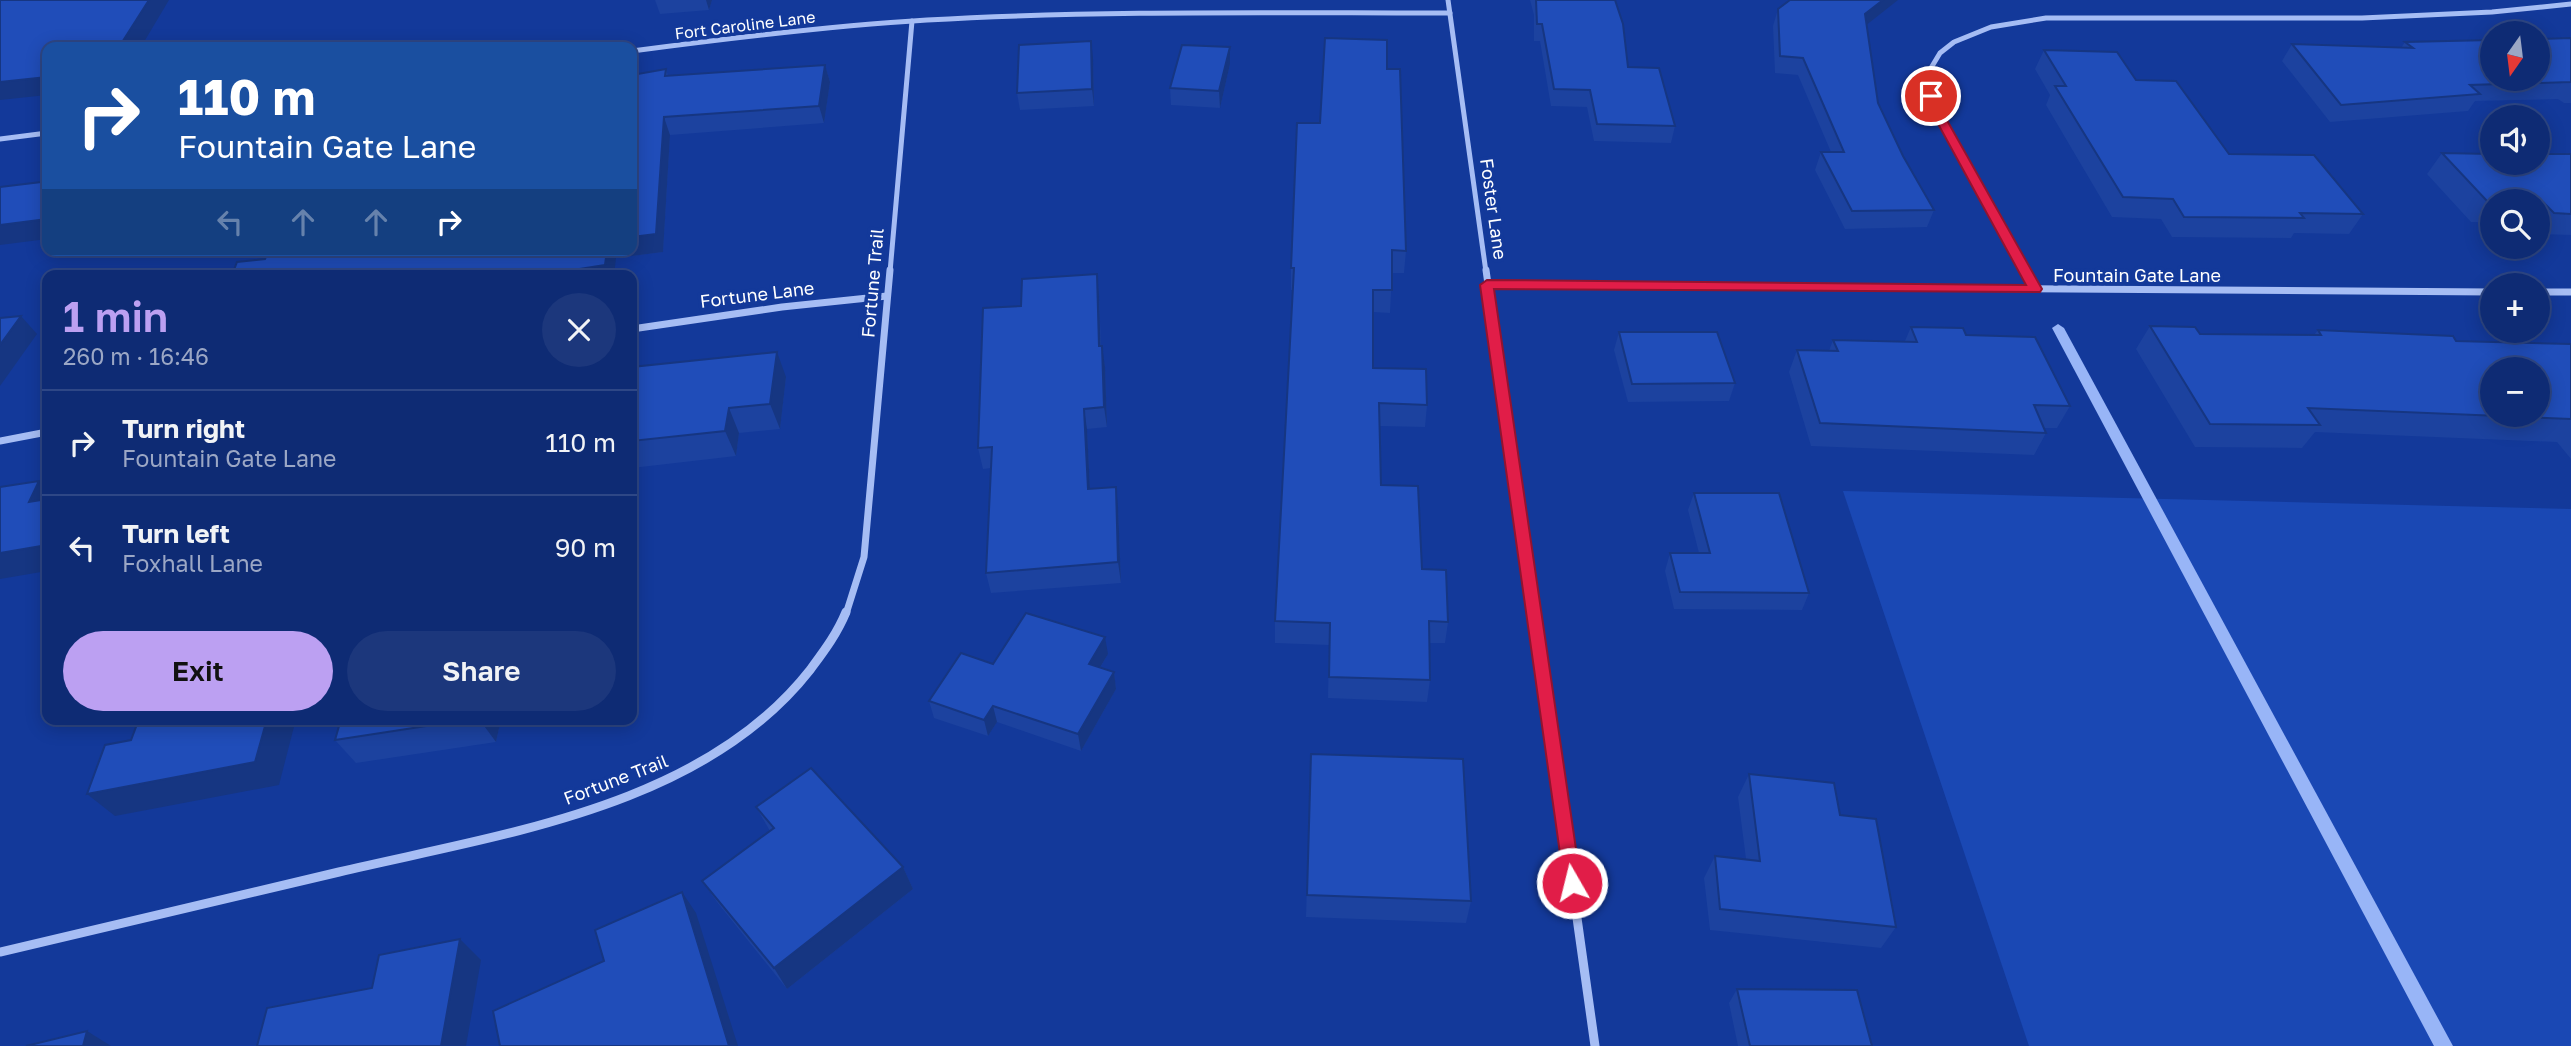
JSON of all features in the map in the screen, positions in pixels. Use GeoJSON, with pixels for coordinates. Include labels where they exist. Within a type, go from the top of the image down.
{"type":"FeatureCollection","features":[{"type":"Feature","properties":{"kind":"street","name":"Foster Lane"},"geometry":{"type":"LineString","coordinates":[[1448,0],[1595,1046]]}},
{"type":"Feature","properties":{"kind":"street"},"geometry":{"type":"LineString","coordinates":[[2035,289],[1942,122],[1931,96],[1929,79],[1938,58],[1968,35],[2001,24],[2046,18],[2361,18],[2492,12],[2571,4]]}},
{"type":"Feature","properties":{"kind":"street","name":"Fort Caroline Lane"},"geometry":{"type":"LineString","coordinates":[[637,50],[767,34],[912,21],[1097,14],[1450,13]]}},
{"type":"Feature","properties":{"kind":"street","name":"Fortune Trail"},"geometry":{"type":"LineString","coordinates":[[0,952],[594,808],[653,786],[691,767],[761,722],[799,685],[817,663],[848,610],[857,584],[868,531],[912,21]]}},
{"type":"Feature","properties":{"kind":"street"},"geometry":{"type":"LineString","coordinates":[[0,139],[42,134]]}},
{"type":"Feature","properties":{"kind":"street","name":"Fountain Gate Lane"},"geometry":{"type":"LineString","coordinates":[[1487,285],[2480,292]]}},
{"type":"Feature","properties":{"kind":"street"},"geometry":{"type":"LineString","coordinates":[[2550,292],[2571,292]]}},
{"type":"Feature","properties":{"kind":"street","name":"Fortune Lane"},"geometry":{"type":"LineString","coordinates":[[637,328],[887,296]]}},
{"type":"Feature","properties":{"kind":"street"},"geometry":{"type":"LineString","coordinates":[[0,440],[42,433]]}},
{"type":"Feature","properties":{"kind":"shaded area"},"geometry":{"type":"Polygon","coordinates":[[[1843,491],[2571,509],[2571,1046],[2029,1046],[1843,491]]]}},
{"type":"Feature","properties":{"kind":"building"},"geometry":{"type":"Polygon","coordinates":[[[0,0],[149,0],[122,42],[42,42],[42,78],[0,82],[0,0]]]}},
{"type":"Feature","properties":{"kind":"building"},"geometry":{"type":"Polygon","coordinates":[[[1536,0],[1615,0],[1623,24],[1628,67],[1659,68],[1675,126],[1597,124],[1590,90],[1554,89],[1542,24],[1537,24],[1536,0]]]}},
{"type":"Feature","properties":{"kind":"building"},"geometry":{"type":"Polygon","coordinates":[[[1790,0],[1883,0],[1865,14],[1878,103],[1903,156],[1934,210],[1852,211],[1821,152],[1844,152],[1803,58],[1780,56],[1778,9],[1790,0]]]}},
{"type":"Feature","properties":{"kind":"building"},"geometry":{"type":"Polygon","coordinates":[[[1325,38],[1387,40],[1387,69],[1400,69],[1406,251],[1392,250],[1392,290],[1373,290],[1373,368],[1426,369],[1427,405],[1379,403],[1381,485],[1418,486],[1422,569],[1446,570],[1448,622],[1429,621],[1430,680],[1329,677],[1330,623],[1275,621],[1294,268],[1291,268],[1297,123],[1320,123],[1325,38]]]}},
{"type":"Feature","properties":{"kind":"building"},"geometry":{"type":"Polygon","coordinates":[[[2571,38],[2571,82],[2550,83],[2550,39],[2571,38]]]}},
{"type":"Feature","properties":{"kind":"building"},"geometry":{"type":"Polygon","coordinates":[[[2480,40],[2480,85],[2470,85],[2480,94],[2341,105],[2292,44],[2413,48],[2405,42],[2480,40]]]}},
{"type":"Feature","properties":{"kind":"building"},"geometry":{"type":"Polygon","coordinates":[[[1091,41],[1092,89],[1017,93],[1019,45],[1091,41]]]}},
{"type":"Feature","properties":{"kind":"building"},"geometry":{"type":"Polygon","coordinates":[[[1182,45],[1230,47],[1219,91],[1170,88],[1182,45]]]}},
{"type":"Feature","properties":{"kind":"building"},"geometry":{"type":"Polygon","coordinates":[[[2044,50],[2117,52],[2136,80],[2176,81],[2229,154],[2314,155],[2363,214],[2300,213],[2304,218],[2184,217],[2173,199],[2123,197],[2055,86],[2066,86],[2044,50]]]}},
{"type":"Feature","properties":{"kind":"building"},"geometry":{"type":"Polygon","coordinates":[[[825,65],[819,106],[664,117],[656,234],[637,236],[637,74],[666,69],[665,76],[825,65]]]}},
{"type":"Feature","properties":{"kind":"building"},"geometry":{"type":"Polygon","coordinates":[[[2442,153],[2480,154],[2480,175],[2550,175],[2550,154],[2571,154],[2571,214],[2554,213],[2550,209],[2550,189],[2480,189],[2480,194],[2442,153]]]}},
{"type":"Feature","properties":{"kind":"building"},"geometry":{"type":"Polygon","coordinates":[[[41,182],[42,220],[0,225],[0,187],[41,182]]]}},
{"type":"Feature","properties":{"kind":"building"},"geometry":{"type":"Polygon","coordinates":[[[266,256],[606,256],[605,265],[573,270],[234,270],[237,262],[265,259],[266,256]]]}},
{"type":"Feature","properties":{"kind":"building"},"geometry":{"type":"Polygon","coordinates":[[[1097,274],[1104,407],[1084,409],[1088,489],[1116,487],[1118,562],[986,573],[992,447],[978,448],[983,308],[1021,306],[1022,279],[1097,274]]]}},
{"type":"Feature","properties":{"kind":"building"},"geometry":{"type":"Polygon","coordinates":[[[21,316],[0,345],[0,318],[21,316]]]}},
{"type":"Feature","properties":{"kind":"building"},"geometry":{"type":"Polygon","coordinates":[[[2150,326],[2195,327],[2200,334],[2321,335],[2318,330],[2453,336],[2456,341],[2480,343],[2571,344],[2571,419],[2550,418],[2550,357],[2480,357],[2480,415],[2308,408],[2320,425],[2210,424],[2150,326]]]}},
{"type":"Feature","properties":{"kind":"building"},"geometry":{"type":"Polygon","coordinates":[[[1911,327],[1963,328],[1966,335],[2035,337],[2070,406],[2034,405],[2046,433],[1820,423],[1797,350],[1838,351],[1833,340],[1917,342],[1911,327]]]}},
{"type":"Feature","properties":{"kind":"building"},"geometry":{"type":"Polygon","coordinates":[[[1619,332],[1717,332],[1735,383],[1632,384],[1619,332]]]}},
{"type":"Feature","properties":{"kind":"building"},"geometry":{"type":"Polygon","coordinates":[[[777,352],[770,404],[729,408],[725,431],[637,440],[637,366],[777,352]]]}},
{"type":"Feature","properties":{"kind":"building"},"geometry":{"type":"Polygon","coordinates":[[[39,481],[29,502],[42,500],[42,546],[0,553],[0,487],[39,481]]]}},
{"type":"Feature","properties":{"kind":"building"},"geometry":{"type":"Polygon","coordinates":[[[1694,493],[1779,493],[1809,593],[1680,592],[1670,553],[1710,553],[1694,493]]]}},
{"type":"Feature","properties":{"kind":"building"},"geometry":{"type":"Polygon","coordinates":[[[1026,613],[1105,637],[1089,664],[1114,672],[1078,734],[993,706],[984,720],[929,701],[961,653],[993,664],[1026,613]]]}},
{"type":"Feature","properties":{"kind":"building"},"geometry":{"type":"Polygon","coordinates":[[[137,725],[265,725],[255,762],[87,794],[105,745],[131,740],[137,725]]]}},
{"type":"Feature","properties":{"kind":"building"},"geometry":{"type":"Polygon","coordinates":[[[339,725],[433,725],[335,740],[339,725]]]}},
{"type":"Feature","properties":{"kind":"building"},"geometry":{"type":"Polygon","coordinates":[[[1311,754],[1463,759],[1471,901],[1307,895],[1311,754]]]}},
{"type":"Feature","properties":{"kind":"building"},"geometry":{"type":"Polygon","coordinates":[[[811,768],[903,867],[774,968],[702,881],[774,828],[756,807],[811,768]]]}},
{"type":"Feature","properties":{"kind":"building"},"geometry":{"type":"Polygon","coordinates":[[[1749,774],[1834,783],[1840,815],[1876,819],[1896,927],[1720,909],[1715,856],[1760,861],[1749,774]]]}},
{"type":"Feature","properties":{"kind":"building"},"geometry":{"type":"Polygon","coordinates":[[[682,892],[729,1046],[500,1046],[493,1011],[604,961],[595,930],[682,892]]]}},
{"type":"Feature","properties":{"kind":"building"},"geometry":{"type":"Polygon","coordinates":[[[460,939],[441,1046],[257,1046],[267,1008],[372,988],[379,955],[460,939]]]}},
{"type":"Feature","properties":{"kind":"building"},"geometry":{"type":"Polygon","coordinates":[[[1737,989],[1857,990],[1872,1046],[1750,1046],[1737,989]]]}},
{"type":"Feature","properties":{"kind":"building"},"geometry":{"type":"Polygon","coordinates":[[[87,1031],[83,1046],[26,1046],[87,1031]]]}},
{"type":"Feature","properties":{"kind":"waterway"},"geometry":{"type":"LineString","coordinates":[[2058,328],[2444,1046]]}},
{"type":"Feature","properties":{"kind":"route"},"geometry":{"type":"LineString","coordinates":[[1572,883],[1487,285],[2035,289],[1942,122],[1931,96]]}}]}
